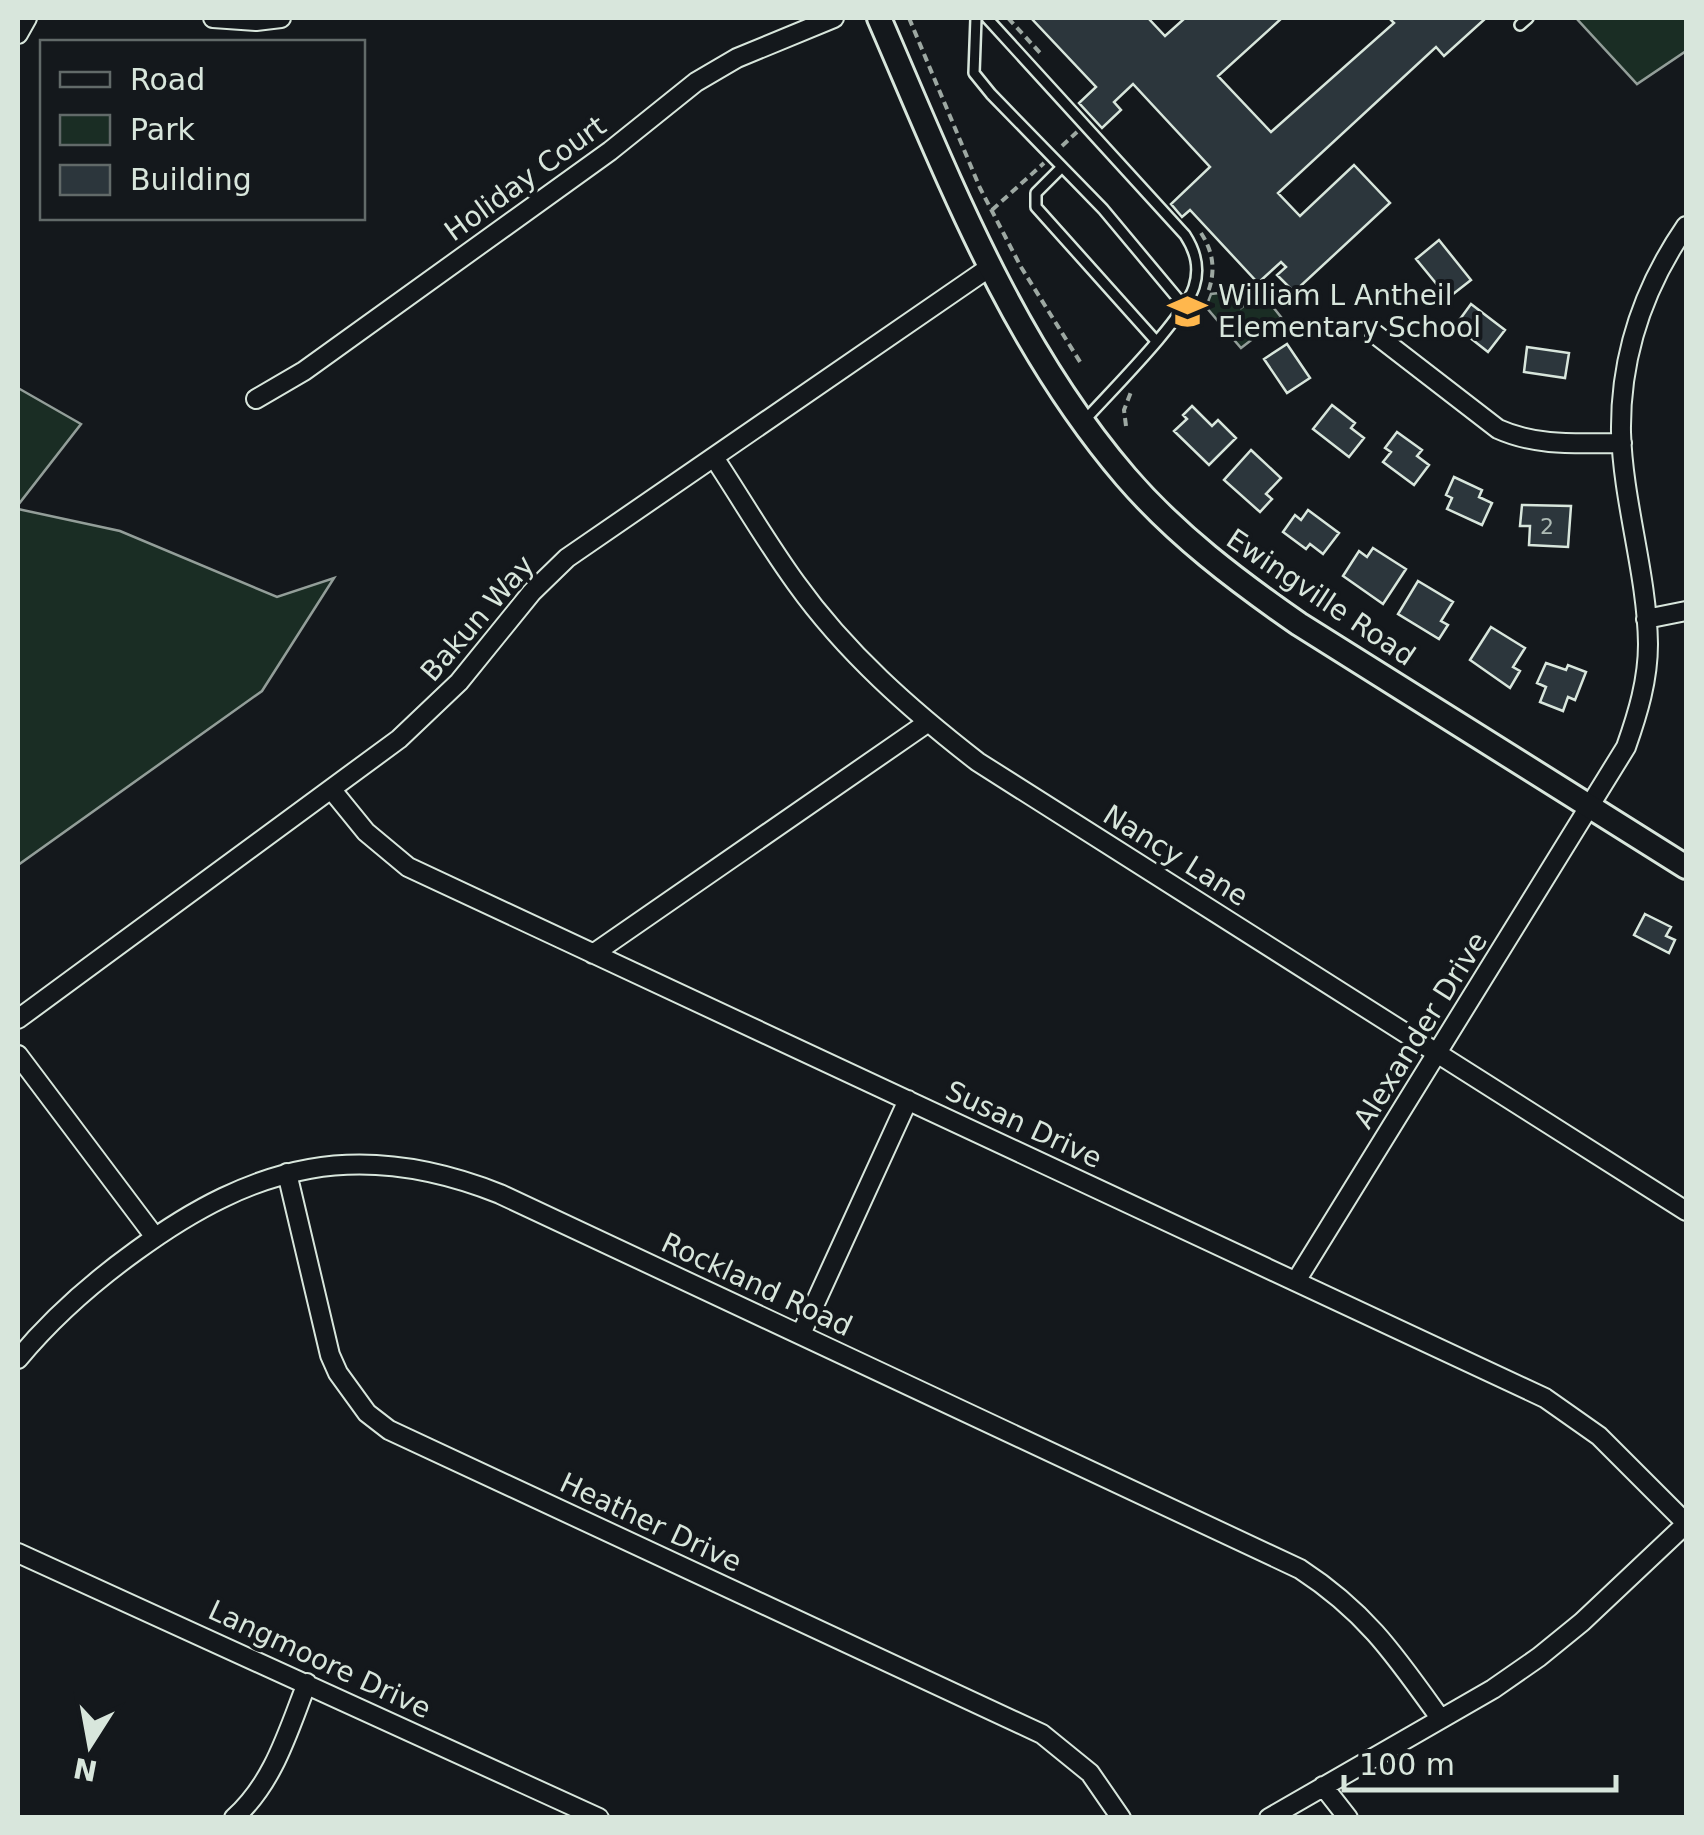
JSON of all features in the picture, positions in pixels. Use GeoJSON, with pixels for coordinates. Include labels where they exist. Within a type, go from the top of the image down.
{"type":"FeatureCollection","features":[{"type":"Feature","properties":{"kind":"main road","name":"Ewingville Road"},"geometry":{"type":"LineString","coordinates":[[887,20],[990,268],[1050,376],[1082,423],[1156,509],[1241,584],[1299,624],[1686,867]]}},
{"type":"Feature","properties":{"kind":"street"},"geometry":{"type":"LineString","coordinates":[[213,18],[256,22],[281,18]]}},
{"type":"Feature","properties":{"kind":"street","name":"Holiday Court"},"geometry":{"type":"LineString","coordinates":[[256,399],[336,348],[610,151],[696,82],[737,58],[834,18]]}},
{"type":"Feature","properties":{"kind":"street","name":"Alexander Drive"},"geometry":{"type":"LineString","coordinates":[[1296,1281],[1626,747],[1639,710],[1647,662],[1646,620],[1622,443],[1622,396],[1639,316],[1652,284],[1686,226]]}},
{"type":"Feature","properties":{"kind":"street","name":"Bakun Way"},"geometry":{"type":"LineString","coordinates":[[18,1019],[430,712],[532,592],[567,558],[990,268]]}},
{"type":"Feature","properties":{"kind":"street"},"geometry":{"type":"LineString","coordinates":[[1375,334],[1498,430],[1544,443],[1622,443]]}},
{"type":"Feature","properties":{"kind":"street","name":"Nancy Lane"},"geometry":{"type":"LineString","coordinates":[[715,460],[797,584],[880,680],[927,723],[978,762],[1686,1212]]}},
{"type":"Feature","properties":{"kind":"street"},"geometry":{"type":"LineString","coordinates":[[1646,620],[1686,611]]}},
{"type":"Feature","properties":{"kind":"street"},"geometry":{"type":"LineString","coordinates":[[594,954],[927,723]]}},
{"type":"Feature","properties":{"kind":"street","name":"Susan Drive"},"geometry":{"type":"LineString","coordinates":[[331,789],[366,832],[408,866],[1545,1398],[1599,1436],[1686,1523]]}},
{"type":"Feature","properties":{"kind":"street"},"geometry":{"type":"LineString","coordinates":[[18,1055],[155,1237]]}},
{"type":"Feature","properties":{"kind":"street"},"geometry":{"type":"LineString","coordinates":[[800,1334],[908,1100]]}},
{"type":"Feature","properties":{"kind":"street","name":"Rockland Road"},"geometry":{"type":"LineString","coordinates":[[18,1359],[71,1304],[155,1237],[222,1195],[287,1172],[360,1164],[429,1171],[467,1181],[1300,1569],[1363,1616],[1440,1718]]}},
{"type":"Feature","properties":{"kind":"street","name":"Heather Drive"},"geometry":{"type":"LineString","coordinates":[[287,1172],[330,1355],[351,1396],[376,1420],[389,1430],[1042,1734],[1090,1773],[1121,1818]]}},
{"type":"Feature","properties":{"kind":"street"},"geometry":{"type":"LineString","coordinates":[[1269,1818],[1539,1657],[1582,1622],[1686,1523]]}},
{"type":"Feature","properties":{"kind":"street","name":"Langmoore Drive"},"geometry":{"type":"LineString","coordinates":[[18,1553],[598,1817]]}},
{"type":"Feature","properties":{"kind":"street"},"geometry":{"type":"LineString","coordinates":[[234,1818],[261,1788],[276,1763],[307,1684]]}},
{"type":"Feature","properties":{"kind":"street"},"geometry":{"type":"LineString","coordinates":[[1324,1786],[1348,1818]]}},
{"type":"Feature","properties":{"kind":"lane"},"geometry":{"type":"LineString","coordinates":[[976,18],[974,72],[1103,209],[1184,306]]}},
{"type":"Feature","properties":{"kind":"lane"},"geometry":{"type":"LineString","coordinates":[[987,18],[1185,235],[1197,261],[1194,286],[1184,306],[1082,423]]}},
{"type":"Feature","properties":{"kind":"lane"},"geometry":{"type":"LineString","coordinates":[[1062,167],[1036,192],[1036,207],[1156,340]]}},
{"type":"Feature","properties":{"kind":"path"},"geometry":{"type":"LineString","coordinates":[[908,18],[980,188],[1020,267],[1082,366]]}},
{"type":"Feature","properties":{"kind":"green space"},"geometry":{"type":"Polygon","coordinates":[[[1576,18],[1686,18],[1686,51],[1637,84],[1576,18]]]}},
{"type":"Feature","properties":{"kind":"green space"},"geometry":{"type":"Polygon","coordinates":[[[1227,292],[1241,308],[1261,292],[1281,317],[1241,348],[1206,307],[1211,294],[1227,292]]]}},
{"type":"Feature","properties":{"kind":"green space"},"geometry":{"type":"Polygon","coordinates":[[[18,388],[81,424],[18,505],[18,388]]]}},
{"type":"Feature","properties":{"kind":"green space"},"geometry":{"type":"Polygon","coordinates":[[[18,509],[120,531],[277,597],[334,578],[262,691],[18,865],[18,509]]]}},
{"type":"Feature","properties":{"kind":"building"},"geometry":{"type":"Polygon","coordinates":[[[1031,18],[1148,18],[1165,36],[1185,18],[1282,18],[1218,76],[1271,132],[1394,23],[1389,18],[1486,18],[1444,56],[1436,47],[1278,193],[1300,216],[1354,165],[1390,203],[1294,292],[1277,275],[1286,267],[1281,262],[1258,283],[1190,210],[1182,217],[1171,204],[1210,167],[1133,84],[1114,102],[1121,110],[1102,128],[1079,103],[1096,87],[1031,18]]]}},
{"type":"Feature","properties":{"kind":"building"},"geometry":{"type":"Polygon","coordinates":[[[1439,240],[1471,280],[1448,298],[1416,259],[1439,240]]]}},
{"type":"Feature","properties":{"kind":"building"},"geometry":{"type":"Polygon","coordinates":[[[1471,304],[1505,330],[1488,352],[1455,326],[1471,304]]]}},
{"type":"Feature","properties":{"kind":"building"},"geometry":{"type":"Polygon","coordinates":[[[1287,344],[1310,378],[1287,393],[1264,359],[1287,344]]]}},
{"type":"Feature","properties":{"kind":"building"},"geometry":{"type":"Polygon","coordinates":[[[1527,347],[1569,353],[1565,378],[1524,372],[1527,347]]]}},
{"type":"Feature","properties":{"kind":"building"},"geometry":{"type":"Polygon","coordinates":[[[1332,405],[1355,423],[1351,428],[1364,438],[1349,457],[1313,429],[1332,405]]]}},
{"type":"Feature","properties":{"kind":"building"},"geometry":{"type":"Polygon","coordinates":[[[1192,406],[1212,426],[1218,420],[1236,438],[1209,465],[1174,431],[1187,419],[1183,415],[1192,406]]]}},
{"type":"Feature","properties":{"kind":"building"},"geometry":{"type":"Polygon","coordinates":[[[1397,432],[1422,450],[1417,456],[1429,465],[1414,485],[1383,462],[1391,452],[1385,448],[1397,432]]]}},
{"type":"Feature","properties":{"kind":"building"},"geometry":{"type":"Polygon","coordinates":[[[1251,450],[1281,478],[1266,494],[1272,499],[1260,512],[1224,480],[1251,450]]]}},
{"type":"Feature","properties":{"kind":"building"},"geometry":{"type":"Polygon","coordinates":[[[1454,477],[1482,490],[1479,497],[1492,503],[1482,525],[1447,509],[1452,498],[1446,495],[1454,477]]]}},
{"type":"Feature","properties":{"kind":"building"},"geometry":{"type":"Polygon","coordinates":[[[1522,505],[1571,506],[1568,547],[1529,545],[1530,526],[1520,526],[1522,505]]]}},
{"type":"Feature","properties":{"kind":"building"},"geometry":{"type":"Polygon","coordinates":[[[1308,510],[1339,533],[1323,554],[1310,544],[1306,549],[1283,532],[1295,515],[1301,520],[1308,510]]]}},
{"type":"Feature","properties":{"kind":"building"},"geometry":{"type":"Polygon","coordinates":[[[1373,548],[1406,569],[1383,604],[1343,576],[1359,551],[1367,557],[1373,548]]]}},
{"type":"Feature","properties":{"kind":"building"},"geometry":{"type":"Polygon","coordinates":[[[1418,581],[1453,602],[1441,621],[1448,625],[1439,639],[1398,614],[1418,581]]]}},
{"type":"Feature","properties":{"kind":"building"},"geometry":{"type":"Polygon","coordinates":[[[1491,627],[1525,648],[1513,667],[1520,671],[1510,688],[1470,660],[1491,627]]]}},
{"type":"Feature","properties":{"kind":"building"},"geometry":{"type":"Polygon","coordinates":[[[1546,663],[1586,672],[1575,700],[1568,697],[1563,711],[1540,702],[1546,687],[1537,683],[1546,663]]]}},
{"type":"Feature","properties":{"kind":"building"},"geometry":{"type":"Polygon","coordinates":[[[1645,914],[1671,927],[1666,936],[1675,940],[1669,953],[1634,935],[1645,914]]]}},
{"type":"Feature","properties":{"kind":"place","name":"William L Antheil Elementary School"},"geometry":{"type":"Point","coordinates":[1188,311]}}]}
